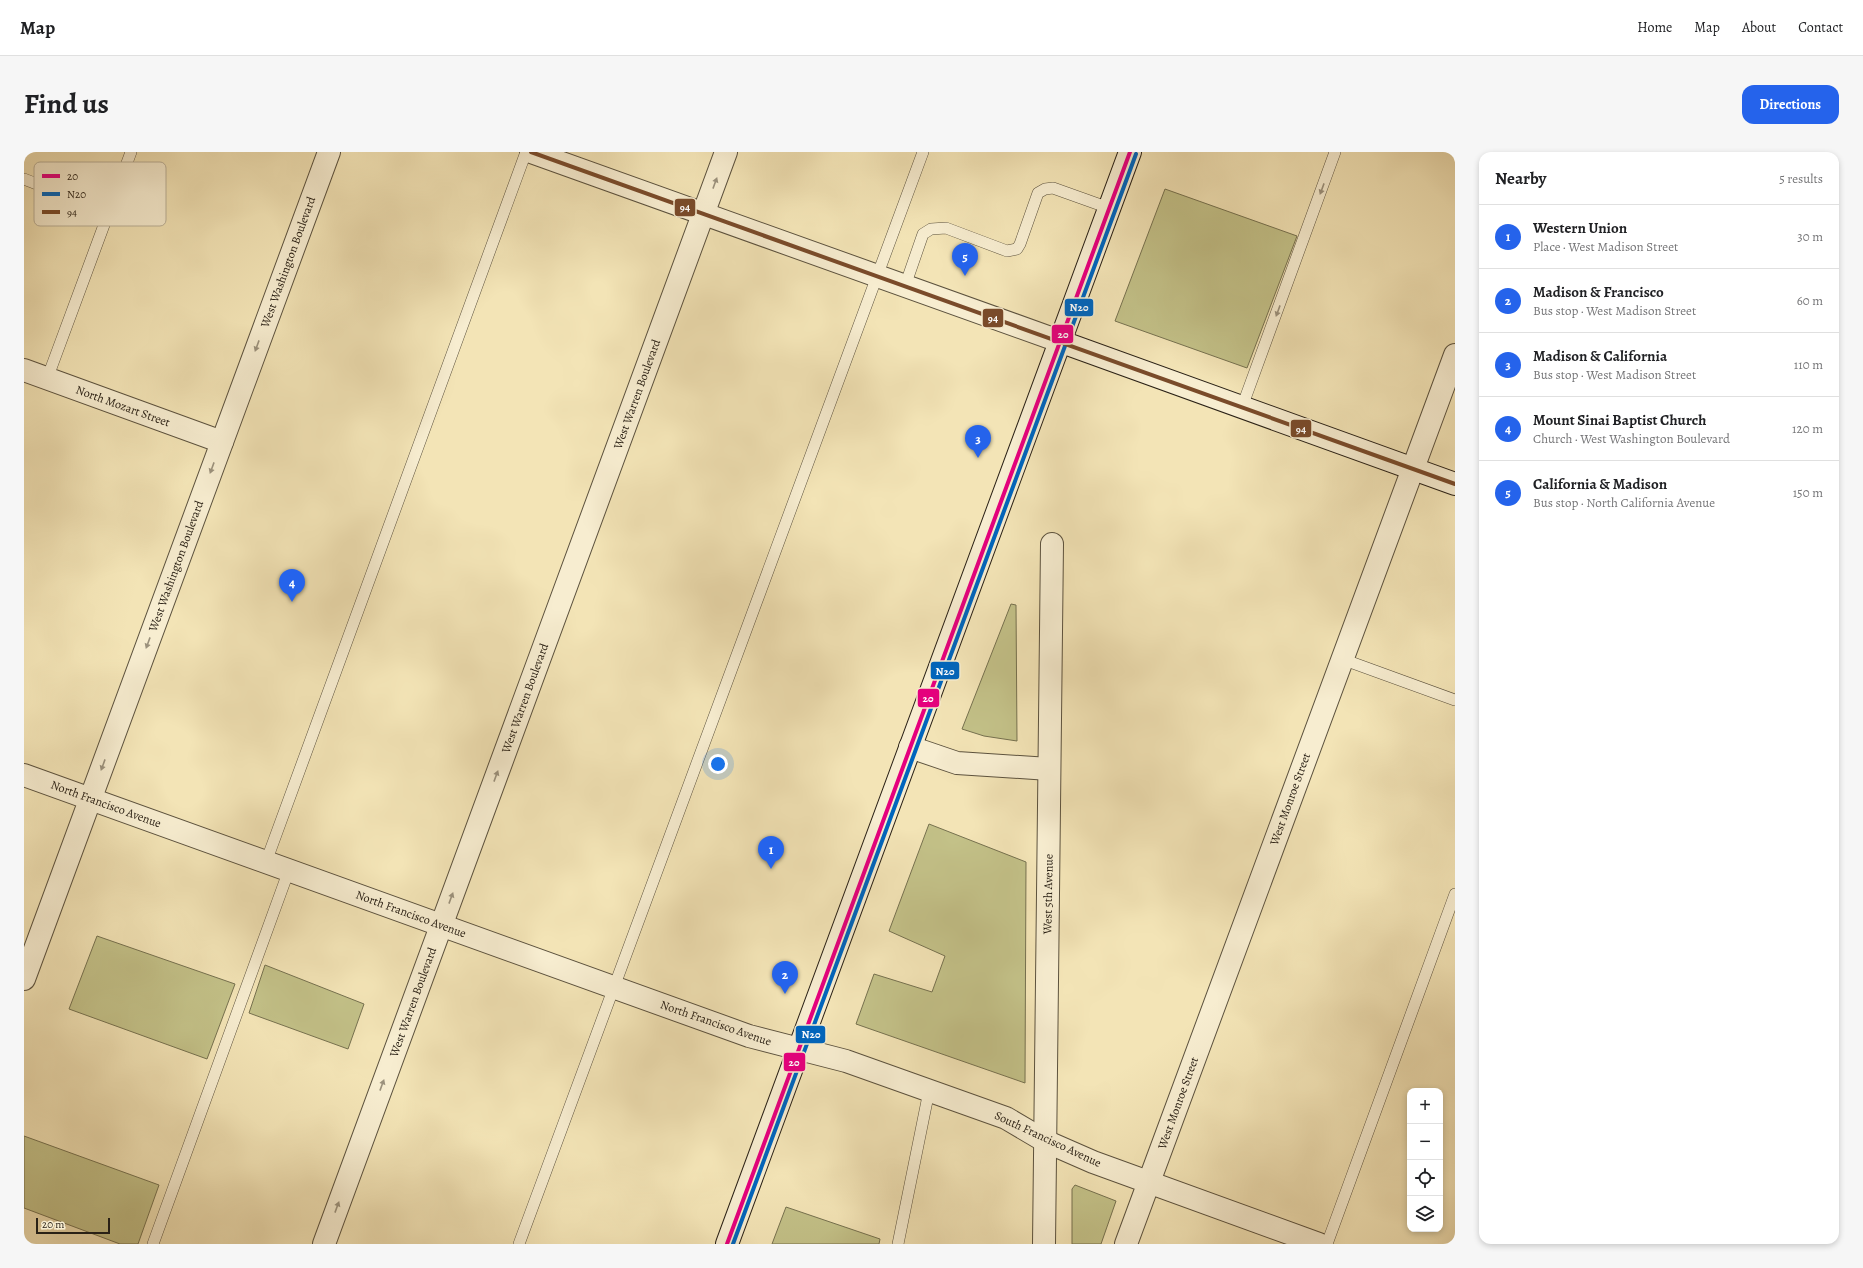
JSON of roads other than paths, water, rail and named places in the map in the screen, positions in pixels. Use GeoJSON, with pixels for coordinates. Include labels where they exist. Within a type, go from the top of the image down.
{"type":"FeatureCollection","features":[{"type":"Feature","properties":{"kind":"street","name":"West Washington Boulevard"},"geometry":{"type":"LineString","coordinates":[[24,979],[329,152]]}},
{"type":"Feature","properties":{"kind":"street"},"geometry":{"type":"LineString","coordinates":[[530,152],[1455,484]]}},
{"type":"Feature","properties":{"kind":"street","name":"West Warren Boulevard"},"geometry":{"type":"LineString","coordinates":[[324,1244],[726,152]]}},
{"type":"Feature","properties":{"kind":"street"},"geometry":{"type":"LineString","coordinates":[[727,1244],[1130,152]]}},
{"type":"Feature","properties":{"kind":"street","name":"West Monroe Street"},"geometry":{"type":"LineString","coordinates":[[1126,1244],[1455,355]]}},
{"type":"Feature","properties":{"kind":"street","name":"North Mozart Street"},"geometry":{"type":"LineString","coordinates":[[24,370],[222,442]]}},
{"type":"Feature","properties":{"kind":"street","name":"West 5th Avenue"},"geometry":{"type":"LineString","coordinates":[[1044,1244],[1052,544]]}},
{"type":"Feature","properties":{"kind":"street"},"geometry":{"type":"LineString","coordinates":[[910,747],[957,763],[1049,769]]}},
{"type":"Feature","properties":{"kind":"street","name":"North Francisco Avenue"},"geometry":{"type":"LineString","coordinates":[[24,775],[749,1036],[798,1050]]}},
{"type":"Feature","properties":{"kind":"street","name":"South Francisco Avenue"},"geometry":{"type":"LineString","coordinates":[[798,1050],[846,1061],[1006,1118],[1046,1141],[1093,1162],[1319,1244]]}},
{"type":"Feature","properties":{"kind":"lane"},"geometry":{"type":"LineString","coordinates":[[127,162],[131,152]]}},
{"type":"Feature","properties":{"kind":"lane"},"geometry":{"type":"LineString","coordinates":[[266,862],[526,152]]}},
{"type":"Feature","properties":{"kind":"lane"},"geometry":{"type":"LineString","coordinates":[[519,1244],[923,152]]}},
{"type":"Feature","properties":{"kind":"lane"},"geometry":{"type":"LineString","coordinates":[[1242,408],[1336,152]]}},
{"type":"Feature","properties":{"kind":"lane"},"geometry":{"type":"LineString","coordinates":[[24,179],[34,183]]}},
{"type":"Feature","properties":{"kind":"lane"},"geometry":{"type":"LineString","coordinates":[[905,286],[923,234],[931,229],[946,228],[1007,251],[1017,249],[1020,244],[1038,193],[1044,189],[1053,188],[1109,208]]}},
{"type":"Feature","properties":{"kind":"lane"},"geometry":{"type":"LineString","coordinates":[[48,379],[104,226]]}},
{"type":"Feature","properties":{"kind":"lane"},"geometry":{"type":"LineString","coordinates":[[1342,659],[1455,700]]}},
{"type":"Feature","properties":{"kind":"lane"},"geometry":{"type":"LineString","coordinates":[[153,1244],[289,870]]}},
{"type":"Feature","properties":{"kind":"lane"},"geometry":{"type":"LineString","coordinates":[[1327,1244],[1455,894]]}},
{"type":"Feature","properties":{"kind":"lane"},"geometry":{"type":"LineString","coordinates":[[898,1244],[929,1091]]}},
{"type":"Feature","properties":{"kind":"place","name":"California & Madison"},"geometry":{"type":"Point","coordinates":[965,276]}},
{"type":"Feature","properties":{"kind":"place","name":"Madison & California"},"geometry":{"type":"Point","coordinates":[978,458]}},
{"type":"Feature","properties":{"kind":"place","name":"Mount Sinai Baptist Church"},"geometry":{"type":"Point","coordinates":[292,602]}},
{"type":"Feature","properties":{"kind":"place","name":"Western Union"},"geometry":{"type":"Point","coordinates":[771,869]}},
{"type":"Feature","properties":{"kind":"place","name":"Madison & Francisco"},"geometry":{"type":"Point","coordinates":[785,994]}}]}
